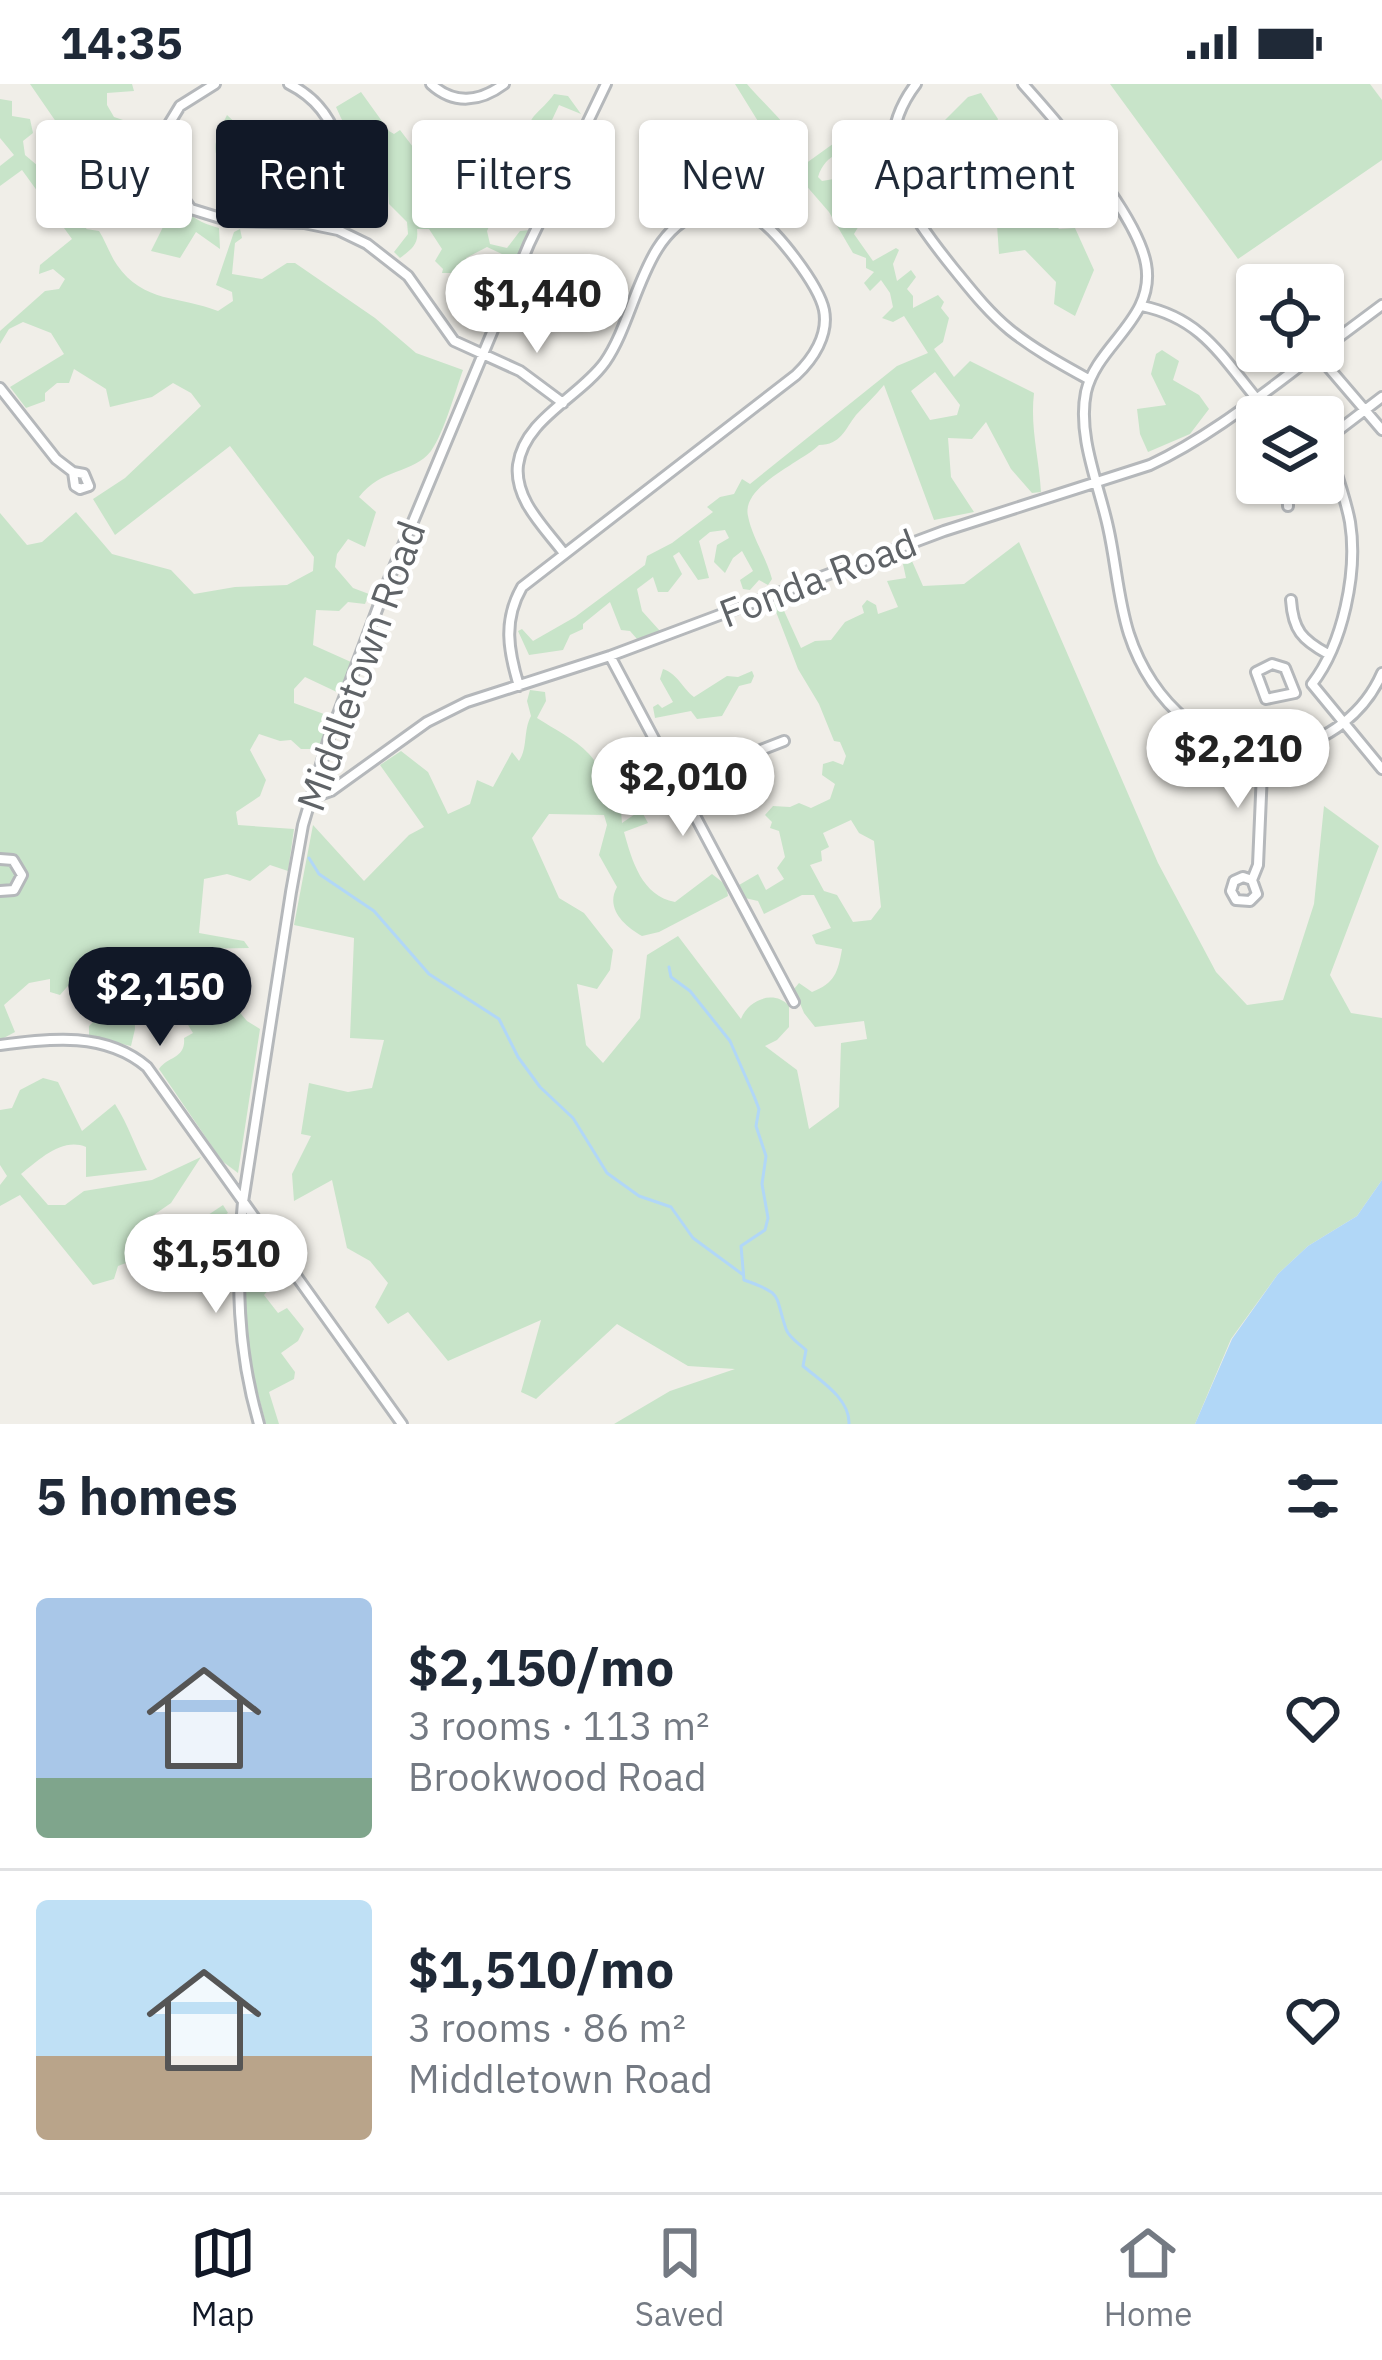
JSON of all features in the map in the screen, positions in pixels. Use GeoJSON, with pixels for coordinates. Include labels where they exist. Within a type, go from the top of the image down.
{"type":"FeatureCollection","features":[{"type":"Feature","properties":{"kind":"street"},"geometry":{"type":"LineString","coordinates":[[215,84],[179,106],[169,124],[167,165],[183,200],[199,214],[219,220],[304,223],[338,230],[397,265],[454,341],[520,371],[563,403]]}},
{"type":"Feature","properties":{"kind":"street"},"geometry":{"type":"LineString","coordinates":[[290,84],[319,105],[339,143],[346,184],[338,230]]}},
{"type":"Feature","properties":{"kind":"street"},"geometry":{"type":"LineString","coordinates":[[431,84],[451,97],[472,99],[504,84]]}},
{"type":"Feature","properties":{"kind":"street","name":"Middletown Road"},"geometry":{"type":"LineString","coordinates":[[259,1424],[243,1358],[237,1306],[243,1202],[291,892],[311,798],[384,591],[542,214],[605,84]]}},
{"type":"Feature","properties":{"kind":"street"},"geometry":{"type":"LineString","coordinates":[[916,84],[897,118],[893,146],[905,202],[992,314],[1034,347],[1090,380]]}},
{"type":"Feature","properties":{"kind":"street"},"geometry":{"type":"LineString","coordinates":[[1023,84],[1091,169],[1138,242],[1148,285],[1142,306],[1090,380],[1085,417],[1130,636],[1156,689],[1179,716],[1204,733],[1263,749],[1298,746],[1344,722],[1365,703],[1382,673]]}},
{"type":"Feature","properties":{"kind":"street"},"geometry":{"type":"LineString","coordinates":[[563,552],[523,497],[518,468],[531,434],[591,378],[616,344],[664,238],[673,228]]}},
{"type":"Feature","properties":{"kind":"street"},"geometry":{"type":"LineString","coordinates":[[518,686],[508,652],[511,607],[522,587],[796,375],[818,346],[824,310],[815,288],[767,228]]}},
{"type":"Feature","properties":{"kind":"street","name":"Fonda Road"},"geometry":{"type":"LineString","coordinates":[[1344,333],[1382,305]]}},
{"type":"Feature","properties":{"kind":"street"},"geometry":{"type":"LineString","coordinates":[[1142,306],[1172,314],[1200,331],[1254,396]]}},
{"type":"Feature","properties":{"kind":"street","name":"Fonda Road"},"geometry":{"type":"LineString","coordinates":[[1259,396],[1291,372]]}},
{"type":"Feature","properties":{"kind":"street"},"geometry":{"type":"LineString","coordinates":[[1336,372],[1382,430]]}},
{"type":"Feature","properties":{"kind":"street"},"geometry":{"type":"LineString","coordinates":[[0,388],[56,459],[73,472]]}},
{"type":"Feature","properties":{"kind":"street"},"geometry":{"type":"LineString","coordinates":[[1344,427],[1382,397]]}},
{"type":"Feature","properties":{"kind":"street","name":"Fonda Road"},"geometry":{"type":"LineString","coordinates":[[311,798],[331,791],[445,712],[610,656],[944,531],[1183,450],[1236,412]]}},
{"type":"Feature","properties":{"kind":"street"},"geometry":{"type":"LineString","coordinates":[[1294,693],[1280,664],[1256,672],[1266,699],[1294,693],[1312,684],[1328,655],[1348,585],[1351,532],[1343,504]]}},
{"type":"Feature","properties":{"kind":"street"},"geometry":{"type":"LineString","coordinates":[[1291,600],[1300,637],[1328,655]]}},
{"type":"Feature","properties":{"kind":"street"},"geometry":{"type":"LineString","coordinates":[[610,656],[794,1002]]}},
{"type":"Feature","properties":{"kind":"street"},"geometry":{"type":"LineString","coordinates":[[1312,684],[1382,769]]}},
{"type":"Feature","properties":{"kind":"street"},"geometry":{"type":"LineString","coordinates":[[677,782],[784,741]]}},
{"type":"Feature","properties":{"kind":"street"},"geometry":{"type":"LineString","coordinates":[[1252,880],[1258,865],[1263,749]]}},
{"type":"Feature","properties":{"kind":"street"},"geometry":{"type":"LineString","coordinates":[[0,860],[17,863],[22,875],[18,887],[0,891]]}},
{"type":"Feature","properties":{"kind":"street"},"geometry":{"type":"LineString","coordinates":[[0,1045],[74,1040],[124,1049],[147,1067],[402,1424]]}},
{"type":"Feature","properties":{"kind":"green space"},"geometry":{"type":"Polygon","coordinates":[[[30,84],[132,84],[134,91],[107,93],[114,117],[123,120],[55,120],[30,84]]]}},
{"type":"Feature","properties":{"kind":"green space"},"geometry":{"type":"Polygon","coordinates":[[[735,84],[747,84],[781,120],[757,120],[735,84]]]}},
{"type":"Feature","properties":{"kind":"green space"},"geometry":{"type":"Polygon","coordinates":[[[1110,84],[1370,84],[1382,100],[1382,160],[1238,259],[1110,84]]]}},
{"type":"Feature","properties":{"kind":"green space"},"geometry":{"type":"Polygon","coordinates":[[[361,92],[381,120],[342,120],[336,107],[361,92]]]}},
{"type":"Feature","properties":{"kind":"green space"},"geometry":{"type":"Polygon","coordinates":[[[981,93],[998,120],[945,120],[968,97],[981,93]]]}},
{"type":"Feature","properties":{"kind":"green space"},"geometry":{"type":"Polygon","coordinates":[[[554,94],[568,96],[581,114],[559,105],[552,120],[531,120],[554,94]]]}},
{"type":"Feature","properties":{"kind":"green space"},"geometry":{"type":"Polygon","coordinates":[[[0,99],[12,101],[12,116],[30,119],[33,133],[23,141],[25,155],[36,164],[36,189],[22,170],[0,186],[0,166],[14,155],[0,138],[0,99]]]}},
{"type":"Feature","properties":{"kind":"green space"},"geometry":{"type":"Polygon","coordinates":[[[388,130],[394,134],[400,130],[412,146],[412,228],[488,228],[490,244],[507,248],[520,231],[530,230],[514,269],[506,270],[502,254],[487,247],[466,258],[470,268],[502,288],[496,307],[481,297],[481,283],[442,273],[435,261],[442,249],[429,229],[417,229],[414,246],[400,258],[394,252],[408,234],[407,222],[389,204],[388,130]]]}},
{"type":"Feature","properties":{"kind":"green space"},"geometry":{"type":"Polygon","coordinates":[[[832,145],[832,158],[818,177],[832,179],[832,217],[808,188],[808,162],[832,145]]]}},
{"type":"Feature","properties":{"kind":"green space"},"geometry":{"type":"Polygon","coordinates":[[[192,215],[219,228],[220,249],[196,232],[180,258],[151,251],[162,228],[192,228],[192,215]]]}},
{"type":"Feature","properties":{"kind":"green space"},"geometry":{"type":"Polygon","coordinates":[[[64,228],[99,231],[117,265],[138,286],[218,311],[233,301],[232,292],[216,285],[234,232],[240,229],[232,274],[262,279],[295,263],[375,318],[416,353],[463,370],[431,451],[377,481],[359,497],[376,512],[365,547],[348,539],[337,554],[335,567],[353,588],[369,594],[365,604],[348,602],[339,611],[316,610],[313,645],[351,662],[341,694],[305,677],[294,689],[294,703],[332,717],[318,749],[301,749],[291,740],[259,734],[250,750],[266,780],[260,796],[236,812],[238,825],[294,829],[288,871],[270,865],[250,881],[227,874],[204,879],[199,933],[244,941],[249,948],[197,949],[197,971],[173,979],[149,974],[134,980],[131,1046],[89,1037],[89,1026],[111,1004],[93,969],[80,972],[60,995],[50,992],[50,979],[29,983],[4,1005],[15,1032],[0,1040],[0,513],[27,545],[42,542],[76,512],[112,554],[171,570],[194,594],[287,585],[313,571],[314,557],[230,446],[115,535],[93,499],[125,478],[201,406],[191,393],[173,383],[152,397],[110,407],[106,389],[74,369],[69,383],[57,383],[45,393],[45,401],[26,408],[10,387],[64,354],[51,333],[23,322],[9,329],[0,344],[0,331],[45,291],[59,289],[65,279],[53,269],[39,274],[40,265],[72,239],[64,228]]]}},
{"type":"Feature","properties":{"kind":"green space"},"geometry":{"type":"Polygon","coordinates":[[[838,228],[858,228],[854,234],[873,261],[899,250],[893,264],[897,281],[911,270],[916,277],[907,289],[913,296],[913,308],[938,295],[944,302],[941,308],[949,318],[943,342],[934,349],[954,377],[970,361],[1034,393],[1041,492],[1032,493],[1011,469],[986,422],[972,439],[948,438],[951,477],[974,512],[934,520],[884,385],[837,439],[819,445],[774,476],[748,505],[772,579],[768,585],[759,580],[750,590],[743,589],[740,580],[753,571],[742,551],[725,573],[714,562],[717,545],[729,538],[725,530],[710,532],[699,541],[709,578],[698,580],[679,552],[673,556],[682,574],[668,592],[658,592],[653,577],[637,589],[642,611],[660,631],[637,639],[621,630],[610,602],[583,629],[570,635],[563,650],[529,655],[518,631],[522,629],[533,641],[575,617],[645,565],[647,556],[713,512],[707,507],[734,494],[742,479],[750,484],[897,366],[928,353],[904,316],[893,322],[882,318],[893,307],[890,293],[881,280],[870,291],[864,283],[874,272],[866,268],[866,258],[853,253],[838,228]],[[935,372],[911,391],[930,420],[957,415],[960,405],[935,372]]]}},
{"type":"Feature","properties":{"kind":"green space"},"geometry":{"type":"Polygon","coordinates":[[[997,228],[1075,228],[1094,270],[1075,316],[1054,304],[1056,282],[1025,250],[999,254],[997,228]]]}},
{"type":"Feature","properties":{"kind":"green space"},"geometry":{"type":"Polygon","coordinates":[[[1162,350],[1179,361],[1173,380],[1199,395],[1209,409],[1190,434],[1148,452],[1137,409],[1166,405],[1151,374],[1156,354],[1162,350]]]}},
{"type":"Feature","properties":{"kind":"green space"},"geometry":{"type":"Polygon","coordinates":[[[1019,542],[1158,863],[1216,972],[1247,1005],[1283,1000],[1314,904],[1324,806],[1379,846],[1330,975],[1351,1013],[1382,1018],[1382,1180],[1357,1216],[1308,1246],[1278,1274],[1231,1339],[1195,1424],[614,1424],[670,1391],[735,1369],[688,1366],[617,1324],[536,1399],[521,1392],[541,1320],[448,1361],[408,1312],[388,1324],[375,1307],[388,1283],[370,1261],[347,1248],[332,1180],[294,1201],[292,1174],[311,1136],[301,1134],[309,1083],[348,1092],[372,1088],[384,1040],[350,1038],[354,938],[294,925],[313,825],[364,881],[409,835],[424,827],[380,765],[401,751],[428,772],[448,814],[470,804],[477,780],[493,787],[512,752],[519,761],[531,716],[530,690],[545,692],[546,701],[537,718],[583,749],[612,787],[633,780],[646,783],[642,794],[620,800],[622,823],[641,810],[648,823],[624,832],[646,885],[675,902],[712,874],[726,885],[728,896],[642,936],[615,909],[617,887],[599,855],[607,825],[604,815],[549,814],[532,838],[559,898],[584,913],[613,950],[610,970],[597,989],[577,984],[586,1045],[603,1063],[640,1018],[647,955],[678,936],[741,1019],[762,999],[776,998],[789,1006],[789,1027],[765,1046],[797,1070],[809,1129],[839,1107],[841,1043],[867,1039],[864,1021],[815,1027],[794,989],[799,983],[812,992],[826,985],[841,957],[842,949],[816,944],[812,935],[831,928],[814,895],[802,895],[764,914],[758,901],[745,898],[739,885],[758,874],[766,890],[784,879],[777,868],[785,857],[779,831],[770,828],[772,822],[765,815],[773,806],[799,803],[811,808],[830,799],[835,784],[822,775],[823,764],[843,765],[846,756],[798,669],[773,604],[780,602],[801,648],[831,640],[845,622],[864,613],[867,600],[876,605],[878,614],[898,607],[887,581],[906,578],[901,555],[908,552],[923,586],[964,584],[1019,542]],[[851,820],[823,833],[829,847],[821,851],[822,861],[810,865],[824,891],[837,895],[853,922],[871,920],[881,907],[874,841],[859,833],[851,820]]]}},
{"type":"Feature","properties":{"kind":"green space"},"geometry":{"type":"Polygon","coordinates":[[[663,669],[694,697],[727,676],[752,671],[754,676],[751,683],[739,686],[722,716],[697,719],[691,711],[655,718],[653,707],[673,702],[660,679],[663,669]]]}},
{"type":"Feature","properties":{"kind":"green space"},"geometry":{"type":"Polygon","coordinates":[[[172,990],[196,1005],[197,1011],[202,1005],[220,1003],[225,995],[260,1029],[238,1173],[222,1161],[159,1069],[179,1054],[184,1038],[193,1033],[180,1012],[162,1009],[165,995],[172,990]]]}},
{"type":"Feature","properties":{"kind":"green space"},"geometry":{"type":"Polygon","coordinates":[[[43,1078],[58,1082],[82,1131],[115,1104],[147,1170],[86,1177],[86,1147],[60,1147],[21,1174],[48,1205],[65,1205],[84,1191],[152,1180],[201,1157],[171,1203],[145,1221],[153,1231],[171,1227],[178,1235],[223,1205],[228,1213],[184,1241],[118,1266],[114,1279],[93,1285],[20,1195],[0,1206],[0,1185],[7,1176],[0,1165],[0,1110],[12,1108],[20,1090],[43,1078]]]}},
{"type":"Feature","properties":{"kind":"green space"},"geometry":{"type":"Polygon","coordinates":[[[259,1276],[270,1288],[264,1295],[278,1313],[287,1308],[304,1329],[298,1341],[281,1353],[295,1372],[294,1379],[269,1392],[279,1424],[266,1424],[250,1364],[243,1285],[259,1276]]]}},
{"type":"Feature","properties":{"kind":"water"},"geometry":{"type":"Polygon","coordinates":[[[1382,1180],[1382,1424],[1195,1424],[1232,1339],[1278,1274],[1308,1246],[1357,1216],[1382,1180]]]}},
{"type":"Feature","properties":{"kind":"waterway"},"geometry":{"type":"LineString","coordinates":[[309,858],[319,874],[374,911],[429,974],[499,1019],[518,1057],[540,1087],[573,1118],[607,1173],[639,1196],[671,1207],[693,1238],[742,1274]]}},
{"type":"Feature","properties":{"kind":"waterway"},"geometry":{"type":"LineString","coordinates":[[669,967],[671,977],[690,991],[730,1041],[759,1109],[756,1126],[766,1156],[762,1184],[768,1218],[765,1230],[741,1246],[744,1280],[776,1297],[787,1332],[806,1350],[803,1366],[840,1399],[849,1424]]}}]}
